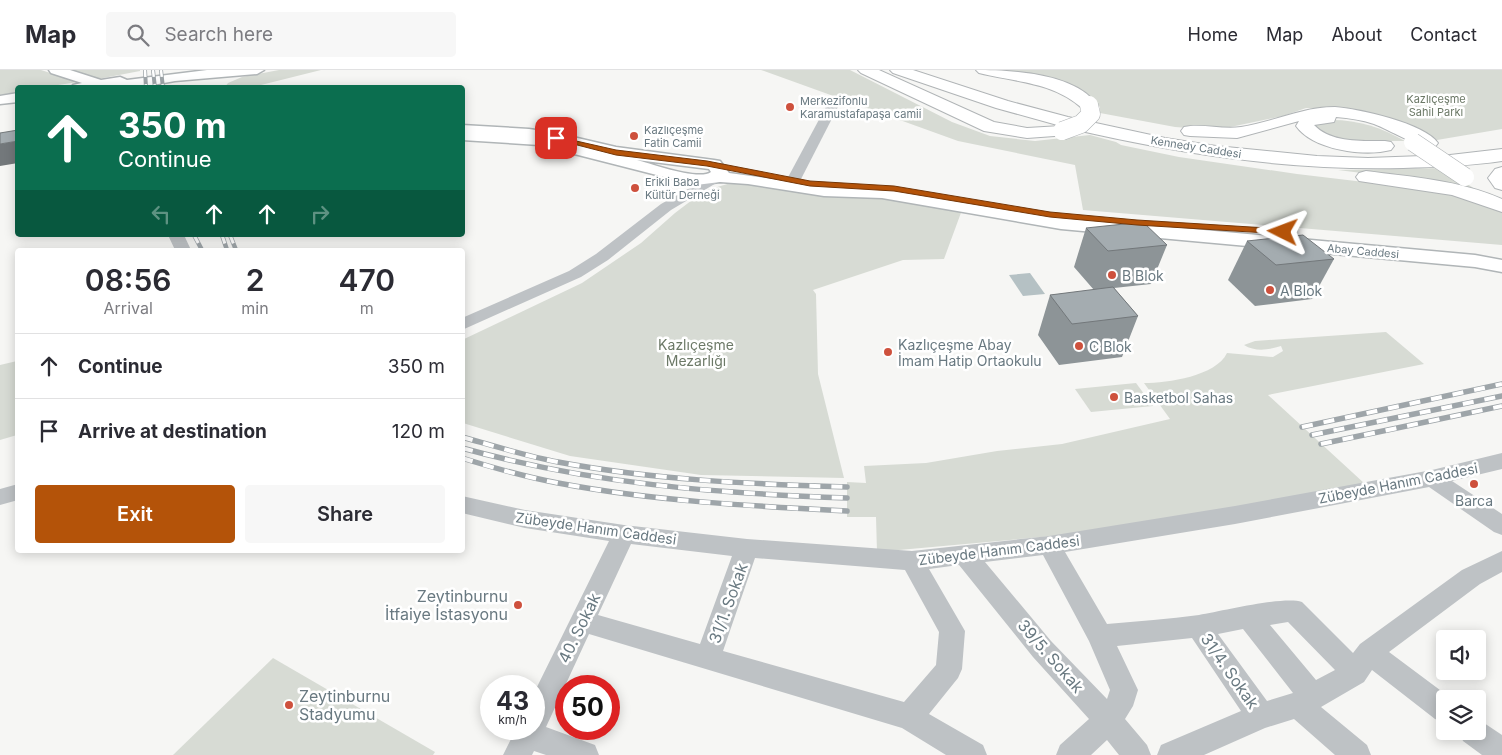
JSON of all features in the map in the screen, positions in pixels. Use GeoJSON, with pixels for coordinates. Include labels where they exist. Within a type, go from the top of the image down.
{"type":"FeatureCollection","features":[{"type":"Feature","properties":{"kind":"highway"},"geometry":{"type":"LineString","coordinates":[[866,70],[990,127],[1027,133],[1062,131],[1086,121],[1091,114],[1089,105],[1078,96],[1061,88],[984,70]]}},
{"type":"Feature","properties":{"kind":"highway","name":"Kennedy Caddesi"},"geometry":{"type":"LineString","coordinates":[[898,70],[1014,108],[1131,136],[1224,152],[1321,162],[1407,163],[1502,155]]}},
{"type":"Feature","properties":{"kind":"highway","name":"Kennedy Caddesi"},"geometry":{"type":"LineString","coordinates":[[927,70],[1021,100],[1105,120],[1207,139],[1313,150],[1394,152],[1467,147],[1502,142]]}},
{"type":"Feature","properties":{"kind":"highway"},"geometry":{"type":"LineString","coordinates":[[1105,120],[1195,132],[1231,133],[1243,132],[1320,112],[1342,113],[1391,124],[1472,178],[1502,202]]}},
{"type":"Feature","properties":{"kind":"highway"},"geometry":{"type":"LineString","coordinates":[[1421,143],[1380,126],[1345,118],[1312,119],[1305,126],[1308,131],[1328,140],[1352,144],[1467,147]]}},
{"type":"Feature","properties":{"kind":"highway"},"geometry":{"type":"LineString","coordinates":[[1131,136],[1165,146],[1236,160],[1456,189],[1472,193],[1502,206]]}},
{"type":"Feature","properties":{"kind":"highway"},"geometry":{"type":"LineString","coordinates":[[1502,173],[1498,178],[1502,184]]}},
{"type":"Feature","properties":{"kind":"highway"},"geometry":{"type":"LineString","coordinates":[[1472,178],[1502,194]]}},
{"type":"Feature","properties":{"kind":"main road"},"geometry":{"type":"LineString","coordinates":[[56,70],[99,85]]}},
{"type":"Feature","properties":{"kind":"main road"},"geometry":{"type":"LineString","coordinates":[[109,85],[181,74],[202,80],[255,70]]}},
{"type":"Feature","properties":{"kind":"main road"},"geometry":{"type":"LineString","coordinates":[[217,85],[228,78],[255,70]]}},
{"type":"Feature","properties":{"kind":"main road"},"geometry":{"type":"LineString","coordinates":[[0,100],[15,98]]}},
{"type":"Feature","properties":{"kind":"main road"},"geometry":{"type":"LineString","coordinates":[[0,104],[15,102]]}},
{"type":"Feature","properties":{"kind":"main road"},"geometry":{"type":"LineString","coordinates":[[465,130],[529,134],[556,138],[692,173],[702,181],[716,174]]}},
{"type":"Feature","properties":{"kind":"main road"},"geometry":{"type":"LineString","coordinates":[[465,135],[539,140],[692,173]]}},
{"type":"Feature","properties":{"kind":"main road","name":"Abay Caddesi"},"geometry":{"type":"LineString","coordinates":[[716,174],[894,189],[1050,215],[1454,243],[1502,250]]}},
{"type":"Feature","properties":{"kind":"main road","name":"Abay Caddesi"},"geometry":{"type":"LineString","coordinates":[[716,174],[815,190],[882,193],[1061,223],[1475,261],[1502,266]]}},
{"type":"Feature","properties":{"kind":"main road"},"geometry":{"type":"LineString","coordinates":[[1246,230],[1460,251],[1502,259]]}},
{"type":"Feature","properties":{"kind":"street"},"geometry":{"type":"LineString","coordinates":[[793,181],[835,101]]}},
{"type":"Feature","properties":{"kind":"street"},"geometry":{"type":"LineString","coordinates":[[666,207],[692,173]]}},
{"type":"Feature","properties":{"kind":"street"},"geometry":{"type":"LineString","coordinates":[[465,324],[575,274],[602,257],[666,207],[716,174]]}},
{"type":"Feature","properties":{"kind":"street","name":"Zübeyde Hanım Caddesi"},"geometry":{"type":"LineString","coordinates":[[465,505],[525,519],[624,534],[748,548],[912,561],[1049,545],[1235,515],[1432,478],[1502,461]]}},
{"type":"Feature","properties":{"kind":"street"},"geometry":{"type":"LineString","coordinates":[[1432,478],[1502,526]]}},
{"type":"Feature","properties":{"kind":"street"},"geometry":{"type":"LineString","coordinates":[[0,497],[15,493]]}},
{"type":"Feature","properties":{"kind":"street","name":"40. Sokak"},"geometry":{"type":"LineString","coordinates":[[545,698],[624,534]]}},
{"type":"Feature","properties":{"kind":"street"},"geometry":{"type":"LineString","coordinates":[[1049,545],[1100,636],[1124,690],[1119,706],[1108,720],[1070,755]]}},
{"type":"Feature","properties":{"kind":"street","name":"31/1. Sokak"},"geometry":{"type":"LineString","coordinates":[[708,657],[748,548]]}},
{"type":"Feature","properties":{"kind":"street","name":"39/5. Sokak"},"geometry":{"type":"LineString","coordinates":[[966,556],[1042,649],[1108,720],[1137,755]]}},
{"type":"Feature","properties":{"kind":"street"},"geometry":{"type":"LineString","coordinates":[[909,716],[948,669],[952,631],[912,561]]}},
{"type":"Feature","properties":{"kind":"street"},"geometry":{"type":"LineString","coordinates":[[1171,755],[1261,716],[1305,701],[1362,662],[1471,577],[1502,561]]}},
{"type":"Feature","properties":{"kind":"street"},"geometry":{"type":"LineString","coordinates":[[1100,636],[1198,626],[1248,616],[1293,610],[1362,662],[1436,705]]}},
{"type":"Feature","properties":{"kind":"street"},"geometry":{"type":"LineString","coordinates":[[1248,616],[1305,701],[1357,755]]}},
{"type":"Feature","properties":{"kind":"street"},"geometry":{"type":"LineString","coordinates":[[582,621],[909,716],[973,755]]}},
{"type":"Feature","properties":{"kind":"street","name":"31/4. Sokak"},"geometry":{"type":"LineString","coordinates":[[1198,626],[1261,716]]}},
{"type":"Feature","properties":{"kind":"street"},"geometry":{"type":"LineString","coordinates":[[542,740],[586,755]]}},
{"type":"Feature","properties":{"kind":"street"},"geometry":{"type":"LineString","coordinates":[[1485,740],[1502,753]]}},
{"type":"Feature","properties":{"kind":"green space"},"geometry":{"type":"Polygon","coordinates":[[[0,70],[41,70],[78,82],[58,85],[15,85],[15,92],[0,95],[0,70]]]}},
{"type":"Feature","properties":{"kind":"green space"},"geometry":{"type":"Polygon","coordinates":[[[73,70],[140,70],[140,71],[98,79],[73,70]]]}},
{"type":"Feature","properties":{"kind":"green space"},"geometry":{"type":"Polygon","coordinates":[[[279,70],[321,70],[261,85],[226,85],[242,77],[279,70]]]}},
{"type":"Feature","properties":{"kind":"green space"},"geometry":{"type":"Polygon","coordinates":[[[761,70],[850,70],[952,122],[990,136],[1035,141],[1090,135],[1121,145],[1179,157],[1297,174],[1448,192],[1502,212],[1502,245],[1083,210],[1075,165],[958,141],[761,70]]]}},
{"type":"Feature","properties":{"kind":"green space","name":"Kazlıçeşme Sahil Parkı"},"geometry":{"type":"Polygon","coordinates":[[[996,70],[1502,70],[1502,129],[1431,141],[1338,110],[1306,108],[1283,116],[1216,130],[1175,127],[1100,113],[1100,107],[1077,91],[1037,78],[996,70]]]}},
{"type":"Feature","properties":{"kind":"green space"},"geometry":{"type":"Polygon","coordinates":[[[1327,120],[1348,121],[1368,125],[1405,141],[1332,139],[1312,125],[1327,120]]]}},
{"type":"Feature","properties":{"kind":"green space"},"geometry":{"type":"Polygon","coordinates":[[[1443,168],[1478,191],[1440,183],[1338,170],[1443,168]]]}},
{"type":"Feature","properties":{"kind":"green space","name":"Kazlıçeşme Mezarlığı"},"geometry":{"type":"Polygon","coordinates":[[[734,182],[786,191],[886,198],[962,210],[944,259],[903,260],[813,290],[816,294],[818,374],[844,478],[701,475],[570,456],[465,424],[465,339],[582,283],[641,243],[704,191],[734,182]]]}},
{"type":"Feature","properties":{"kind":"green space"},"geometry":{"type":"Polygon","coordinates":[[[1386,332],[1424,364],[1268,395],[1365,484],[1108,531],[877,552],[876,517],[847,517],[847,482],[866,483],[864,466],[926,463],[997,451],[1062,444],[1170,419],[1144,383],[1178,380],[1202,373],[1221,361],[1227,353],[1273,357],[1283,351],[1281,346],[1262,350],[1244,345],[1255,341],[1386,332]]]}},
{"type":"Feature","properties":{"kind":"green space"},"geometry":{"type":"Polygon","coordinates":[[[15,361],[15,436],[0,440],[0,365],[15,361]]]}},
{"type":"Feature","properties":{"kind":"green space","name":"Basketbol Sahas"},"geometry":{"type":"Polygon","coordinates":[[[1136,383],[1153,406],[1091,412],[1075,389],[1136,383]]]}},
{"type":"Feature","properties":{"kind":"green space","name":"Zeytinburnu Stadyumu"},"geometry":{"type":"Polygon","coordinates":[[[273,658],[435,752],[433,755],[173,755],[273,658]]]}},
{"type":"Feature","properties":{"kind":"shaded area"},"geometry":{"type":"Polygon","coordinates":[[[1030,273],[1045,294],[1023,296],[1009,275],[1030,273]]]}},
{"type":"Feature","properties":{"kind":"building"},"geometry":{"type":"Polygon","coordinates":[[[15,130],[15,142],[0,144],[0,133],[15,130]]]}},
{"type":"Feature","properties":{"kind":"building"},"geometry":{"type":"Polygon","coordinates":[[[1143,222],[1167,245],[1108,251],[1086,228],[1143,222]]]}},
{"type":"Feature","properties":{"kind":"building"},"geometry":{"type":"Polygon","coordinates":[[[1303,235],[1334,259],[1276,265],[1247,241],[1303,235]]]}},
{"type":"Feature","properties":{"kind":"building"},"geometry":{"type":"Polygon","coordinates":[[[1113,287],[1138,316],[1072,324],[1050,295],[1113,287]]]}},
{"type":"Feature","properties":{"kind":"railway"},"geometry":{"type":"LineString","coordinates":[[145,70],[146,85]]}},
{"type":"Feature","properties":{"kind":"railway"},"geometry":{"type":"LineString","coordinates":[[153,70],[155,85]]}},
{"type":"Feature","properties":{"kind":"railway"},"geometry":{"type":"LineString","coordinates":[[161,70],[163,85]]}},
{"type":"Feature","properties":{"kind":"railway"},"geometry":{"type":"LineString","coordinates":[[195,237],[201,248]]}},
{"type":"Feature","properties":{"kind":"railway"},"geometry":{"type":"LineString","coordinates":[[223,237],[226,248]]}},
{"type":"Feature","properties":{"kind":"railway"},"geometry":{"type":"LineString","coordinates":[[231,237],[235,248]]}},
{"type":"Feature","properties":{"kind":"railway"},"geometry":{"type":"LineString","coordinates":[[1302,427],[1502,384]]}},
{"type":"Feature","properties":{"kind":"railway"},"geometry":{"type":"LineString","coordinates":[[1312,435],[1502,396]]}},
{"type":"Feature","properties":{"kind":"railway"},"geometry":{"type":"LineString","coordinates":[[1321,444],[1502,406]]}},
{"type":"Feature","properties":{"kind":"railway"},"geometry":{"type":"LineString","coordinates":[[465,438],[546,460],[630,473],[738,483],[847,487]]}},
{"type":"Feature","properties":{"kind":"railway"},"geometry":{"type":"LineString","coordinates":[[465,449],[558,470],[653,485],[749,493],[847,498]]}},
{"type":"Feature","properties":{"kind":"railway"},"geometry":{"type":"LineString","coordinates":[[465,459],[546,481],[630,494],[738,505],[847,511]]}},
{"type":"Feature","properties":{"kind":"place","name":"Merkezifonlu Karamustafapaşa camii"},"geometry":{"type":"Point","coordinates":[790,107]}},
{"type":"Feature","properties":{"kind":"place","name":"Kazlıçeşme Fatih Camii"},"geometry":{"type":"Point","coordinates":[634,136]}},
{"type":"Feature","properties":{"kind":"place","name":"Erikli Baba Kültür Derneği"},"geometry":{"type":"Point","coordinates":[635,188]}},
{"type":"Feature","properties":{"kind":"place","name":"B Blok"},"geometry":{"type":"Point","coordinates":[1112,275]}},
{"type":"Feature","properties":{"kind":"place","name":"A Blok"},"geometry":{"type":"Point","coordinates":[1270,290]}},
{"type":"Feature","properties":{"kind":"place","name":"C Blok"},"geometry":{"type":"Point","coordinates":[1079,346]}},
{"type":"Feature","properties":{"kind":"place","name":"Kazlıçeşme Abay İmam Hatip Ortaokulu"},"geometry":{"type":"Point","coordinates":[888,352]}},
{"type":"Feature","properties":{"kind":"place","name":"Basketbol Sahas"},"geometry":{"type":"Point","coordinates":[1114,397]}},
{"type":"Feature","properties":{"kind":"place","name":"Barca"},"geometry":{"type":"Point","coordinates":[1474,484]}},
{"type":"Feature","properties":{"kind":"place","name":"Zeytinburnu İtfaiye İstasyonu"},"geometry":{"type":"Point","coordinates":[518,605]}},
{"type":"Feature","properties":{"kind":"place","name":"Zeytinburnu Stadyumu"},"geometry":{"type":"Point","coordinates":[289,705]}},
{"type":"Feature","properties":{"kind":"route"},"geometry":{"type":"LineString","coordinates":[[556,138],[616,152],[714,165],[810,184],[894,189],[1050,215],[1137,223],[1283,232]]}}]}
